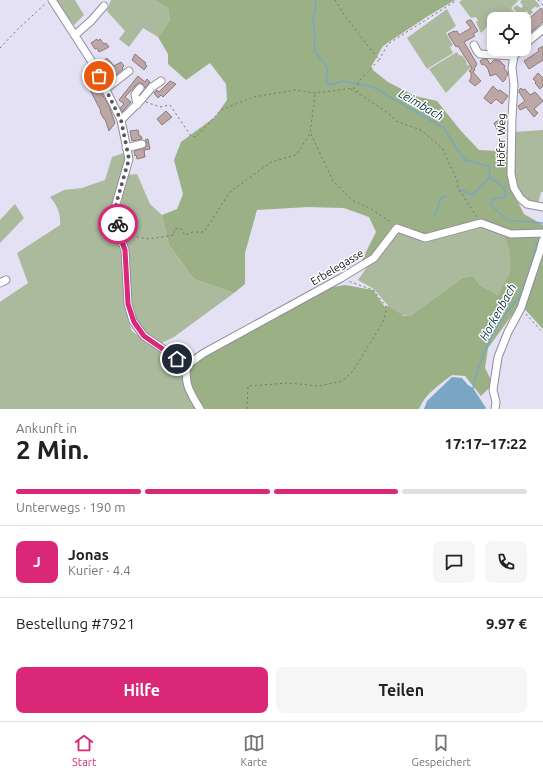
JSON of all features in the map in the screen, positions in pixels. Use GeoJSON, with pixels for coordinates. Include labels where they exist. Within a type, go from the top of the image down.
{"type":"FeatureCollection","features":[{"type":"Feature","properties":{"kind":"street"},"geometry":{"type":"LineString","coordinates":[[51,0],[92,62],[121,120],[129,159],[116,204],[119,234],[125,250],[128,304],[134,322],[144,336],[187,365],[187,387],[200,409]]}},
{"type":"Feature","properties":{"kind":"street"},"geometry":{"type":"LineString","coordinates":[[75,35],[91,22],[104,6]]}},
{"type":"Feature","properties":{"kind":"street"},"geometry":{"type":"LineString","coordinates":[[531,40],[543,29]]}},
{"type":"Feature","properties":{"kind":"street"},"geometry":{"type":"LineString","coordinates":[[474,45],[480,54],[487,54]]}},
{"type":"Feature","properties":{"kind":"street","name":"Höfer Weg"},"geometry":{"type":"LineString","coordinates":[[514,56],[512,68],[514,84],[511,174],[514,188],[520,198],[528,204],[543,207]]}},
{"type":"Feature","properties":{"kind":"street"},"geometry":{"type":"LineString","coordinates":[[106,89],[129,71]]}},
{"type":"Feature","properties":{"kind":"street"},"geometry":{"type":"LineString","coordinates":[[121,120],[152,87],[160,81]]}},
{"type":"Feature","properties":{"kind":"street"},"geometry":{"type":"LineString","coordinates":[[139,102],[135,94],[140,88]]}},
{"type":"Feature","properties":{"kind":"street"},"geometry":{"type":"LineString","coordinates":[[126,148],[142,144]]}},
{"type":"Feature","properties":{"kind":"street"},"geometry":{"type":"LineString","coordinates":[[397,228],[425,238],[481,223],[511,234],[543,233]]}},
{"type":"Feature","properties":{"kind":"street","name":"Erbelegasse"},"geometry":{"type":"LineString","coordinates":[[187,365],[204,353],[341,278],[374,258],[397,228]]}},
{"type":"Feature","properties":{"kind":"street"},"geometry":{"type":"LineString","coordinates":[[495,409],[496,402],[494,390],[498,357],[508,332],[521,308],[543,240]]}},
{"type":"Feature","properties":{"kind":"path"},"geometry":{"type":"LineString","coordinates":[[0,48],[18,29],[51,0]]}},
{"type":"Feature","properties":{"kind":"path"},"geometry":{"type":"LineString","coordinates":[[335,0],[345,16],[379,60]]}},
{"type":"Feature","properties":{"kind":"path"},"geometry":{"type":"LineString","coordinates":[[139,102],[160,108],[170,105],[191,136],[196,138],[221,110],[254,97],[295,90],[316,93],[355,88],[361,79],[379,60],[388,44],[457,0]]}},
{"type":"Feature","properties":{"kind":"path"},"geometry":{"type":"LineString","coordinates":[[538,0],[543,5]]}},
{"type":"Feature","properties":{"kind":"path"},"geometry":{"type":"LineString","coordinates":[[355,88],[362,96]]}},
{"type":"Feature","properties":{"kind":"path"},"geometry":{"type":"LineString","coordinates":[[350,89],[388,113],[396,121],[421,130],[442,148],[458,188],[481,223]]}},
{"type":"Feature","properties":{"kind":"path"},"geometry":{"type":"LineString","coordinates":[[119,234],[148,239],[174,236],[174,229],[180,228],[185,235],[193,232],[204,232],[230,192],[271,162],[296,155],[310,134],[316,93]]}},
{"type":"Feature","properties":{"kind":"path"},"geometry":{"type":"LineString","coordinates":[[310,134],[333,181],[352,200],[373,210],[389,220],[397,228]]}},
{"type":"Feature","properties":{"kind":"path"},"geometry":{"type":"LineString","coordinates":[[247,409],[248,386],[288,383],[320,386],[342,381],[352,371],[383,322],[386,306],[373,290],[341,278]]}},
{"type":"Feature","properties":{"kind":"path"},"geometry":{"type":"LineString","coordinates":[[521,308],[543,333]]}},
{"type":"Feature","properties":{"kind":"green space"},"geometry":{"type":"Polygon","coordinates":[[[54,0],[75,0],[84,15],[74,25],[54,0]]]}},
{"type":"Feature","properties":{"kind":"green space"},"geometry":{"type":"Polygon","coordinates":[[[111,0],[154,0],[168,8],[170,20],[158,37],[143,28],[129,47],[119,39],[125,31],[107,11],[111,0]]]}},
{"type":"Feature","properties":{"kind":"green space"},"geometry":{"type":"Polygon","coordinates":[[[154,0],[455,0],[383,46],[371,67],[388,82],[415,96],[437,101],[461,131],[479,150],[508,150],[510,179],[517,200],[524,214],[543,225],[543,329],[520,304],[488,348],[485,368],[493,384],[481,396],[465,376],[452,375],[429,394],[419,409],[201,409],[189,387],[187,373],[195,362],[328,288],[345,285],[373,290],[385,307],[388,306],[404,316],[410,316],[462,278],[473,276],[481,286],[498,295],[510,272],[509,249],[503,234],[481,227],[451,229],[429,237],[408,227],[393,233],[365,263],[362,260],[376,232],[369,217],[344,208],[308,207],[257,210],[245,253],[245,284],[234,293],[194,279],[169,245],[162,215],[177,209],[183,194],[174,160],[181,142],[215,117],[227,100],[226,84],[210,63],[186,80],[168,64],[168,54],[158,37],[170,20],[168,8],[154,0]]]}},
{"type":"Feature","properties":{"kind":"green space"},"geometry":{"type":"Polygon","coordinates":[[[462,0],[519,0],[511,8],[514,12],[487,12],[487,27],[481,33],[476,22],[478,21],[476,17],[471,18],[459,2],[462,0]]]}},
{"type":"Feature","properties":{"kind":"green space"},"geometry":{"type":"Polygon","coordinates":[[[522,0],[535,0],[540,6],[537,8],[536,6],[531,10],[533,12],[531,14],[531,12],[527,11],[516,12],[513,8],[517,5],[521,8],[523,6],[520,2],[522,0]]]}},
{"type":"Feature","properties":{"kind":"green space"},"geometry":{"type":"Polygon","coordinates":[[[447,9],[456,26],[446,33],[453,45],[450,47],[453,53],[427,69],[407,38],[447,9]]]}},
{"type":"Feature","properties":{"kind":"green space"},"geometry":{"type":"Polygon","coordinates":[[[457,52],[459,55],[463,56],[467,65],[472,66],[446,93],[429,69],[457,52]]]}},
{"type":"Feature","properties":{"kind":"green space"},"geometry":{"type":"Polygon","coordinates":[[[543,130],[543,192],[541,192],[538,204],[526,200],[517,187],[514,178],[514,132],[543,130]]]}},
{"type":"Feature","properties":{"kind":"green space"},"geometry":{"type":"Polygon","coordinates":[[[124,153],[126,156],[115,203],[114,223],[122,256],[125,309],[132,331],[181,366],[187,387],[199,409],[0,409],[0,302],[28,283],[17,253],[60,225],[58,210],[50,197],[64,190],[82,188],[105,180],[112,157],[124,153]]]}},
{"type":"Feature","properties":{"kind":"green space"},"geometry":{"type":"Polygon","coordinates":[[[137,174],[150,204],[162,215],[169,245],[194,279],[234,293],[174,337],[160,344],[145,332],[133,315],[130,300],[129,260],[120,216],[123,189],[127,175],[137,174]]]}},
{"type":"Feature","properties":{"kind":"green space"},"geometry":{"type":"Polygon","coordinates":[[[15,204],[24,218],[0,243],[0,220],[15,204]]]}},
{"type":"Feature","properties":{"kind":"green space"},"geometry":{"type":"Polygon","coordinates":[[[481,227],[503,234],[509,249],[510,272],[498,295],[481,286],[473,276],[462,278],[410,316],[403,315],[393,310],[372,288],[358,280],[370,263],[395,234],[402,231],[425,239],[468,228],[481,227]]]}},
{"type":"Feature","properties":{"kind":"water"},"geometry":{"type":"Polygon","coordinates":[[[452,377],[462,378],[473,388],[486,408],[424,409],[427,401],[452,377]]]}},
{"type":"Feature","properties":{"kind":"building"},"geometry":{"type":"Polygon","coordinates":[[[541,8],[543,11],[543,22],[531,32],[531,17],[541,8]]]}},
{"type":"Feature","properties":{"kind":"building"},"geometry":{"type":"Polygon","coordinates":[[[471,20],[478,31],[473,34],[475,36],[464,42],[477,64],[473,72],[481,81],[475,86],[469,81],[471,78],[471,72],[469,71],[472,68],[458,46],[456,47],[448,34],[457,31],[459,35],[471,28],[466,22],[471,20]]]}},
{"type":"Feature","properties":{"kind":"building"},"geometry":{"type":"Polygon","coordinates":[[[97,39],[98,41],[100,39],[104,44],[106,43],[109,47],[99,52],[91,43],[97,39]]]}},
{"type":"Feature","properties":{"kind":"building"},"geometry":{"type":"Polygon","coordinates":[[[543,46],[543,60],[529,69],[524,61],[539,51],[538,49],[543,46]]]}},
{"type":"Feature","properties":{"kind":"building"},"geometry":{"type":"Polygon","coordinates":[[[135,54],[146,63],[145,64],[147,66],[144,70],[132,60],[135,54]]]}},
{"type":"Feature","properties":{"kind":"building"},"geometry":{"type":"Polygon","coordinates":[[[107,58],[114,66],[121,62],[124,66],[122,68],[123,69],[111,79],[104,71],[107,70],[102,62],[107,58]]]}},
{"type":"Feature","properties":{"kind":"building"},"geometry":{"type":"Polygon","coordinates":[[[487,59],[490,64],[494,60],[499,60],[505,66],[504,68],[508,75],[503,82],[496,74],[490,76],[488,69],[484,64],[482,65],[480,61],[487,59]]]}},
{"type":"Feature","properties":{"kind":"building"},"geometry":{"type":"Polygon","coordinates":[[[538,73],[543,78],[543,86],[540,89],[533,79],[538,73]]]}},
{"type":"Feature","properties":{"kind":"building"},"geometry":{"type":"Polygon","coordinates":[[[138,76],[145,82],[147,79],[150,82],[145,88],[141,83],[136,85],[125,97],[131,102],[122,112],[120,108],[124,104],[119,100],[138,76]]]}},
{"type":"Feature","properties":{"kind":"building"},"geometry":{"type":"Polygon","coordinates":[[[170,81],[176,84],[163,97],[161,95],[158,98],[154,93],[157,90],[159,92],[170,81]]]}},
{"type":"Feature","properties":{"kind":"building"},"geometry":{"type":"Polygon","coordinates":[[[95,82],[109,106],[115,123],[109,131],[105,119],[100,112],[101,111],[88,86],[95,82]]]}},
{"type":"Feature","properties":{"kind":"building"},"geometry":{"type":"Polygon","coordinates":[[[493,86],[498,91],[500,90],[508,96],[502,104],[496,99],[491,104],[484,98],[493,86]]]}},
{"type":"Feature","properties":{"kind":"building"},"geometry":{"type":"Polygon","coordinates":[[[521,88],[523,90],[525,89],[530,95],[535,92],[543,101],[534,109],[538,113],[534,117],[526,107],[520,110],[518,106],[525,101],[519,92],[521,88]]]}},
{"type":"Feature","properties":{"kind":"building"},"geometry":{"type":"Polygon","coordinates":[[[166,111],[172,117],[162,125],[157,119],[166,111]]]}},
{"type":"Feature","properties":{"kind":"building"},"geometry":{"type":"Polygon","coordinates":[[[501,119],[506,130],[499,133],[494,123],[501,119]]]}},
{"type":"Feature","properties":{"kind":"building"},"geometry":{"type":"Polygon","coordinates":[[[138,130],[139,136],[141,136],[142,139],[132,141],[130,131],[138,130]]]}},
{"type":"Feature","properties":{"kind":"building"},"geometry":{"type":"Polygon","coordinates":[[[148,139],[150,149],[144,150],[145,157],[137,159],[134,151],[145,148],[147,143],[145,140],[148,139]]]}},
{"type":"Feature","properties":{"kind":"waterway","name":"Leimbach"},"geometry":{"type":"LineString","coordinates":[[315,0],[316,6],[313,20],[315,33],[314,51],[327,68],[326,82],[331,85],[342,81],[373,87],[444,128],[465,160],[489,166],[490,177],[505,189],[506,197],[492,199],[491,205],[507,220],[543,223]]}},
{"type":"Feature","properties":{"kind":"waterway"},"geometry":{"type":"LineString","coordinates":[[461,190],[473,195],[490,177]]}},
{"type":"Feature","properties":{"kind":"waterway"},"geometry":{"type":"LineString","coordinates":[[435,216],[441,198],[446,196]]}},
{"type":"Feature","properties":{"kind":"waterway","name":"Horkenbach"},"geometry":{"type":"LineString","coordinates":[[473,388],[486,348],[501,320],[518,298],[524,287],[537,243]]}},
{"type":"Feature","properties":{"kind":"way so far"},"geometry":{"type":"LineString","coordinates":[[99,76],[121,120],[129,159],[116,204],[118,224]]}},
{"type":"Feature","properties":{"kind":"route"},"geometry":{"type":"LineString","coordinates":[[118,224],[119,234],[125,250],[128,304],[134,322],[144,336],[177,359]]}}]}
